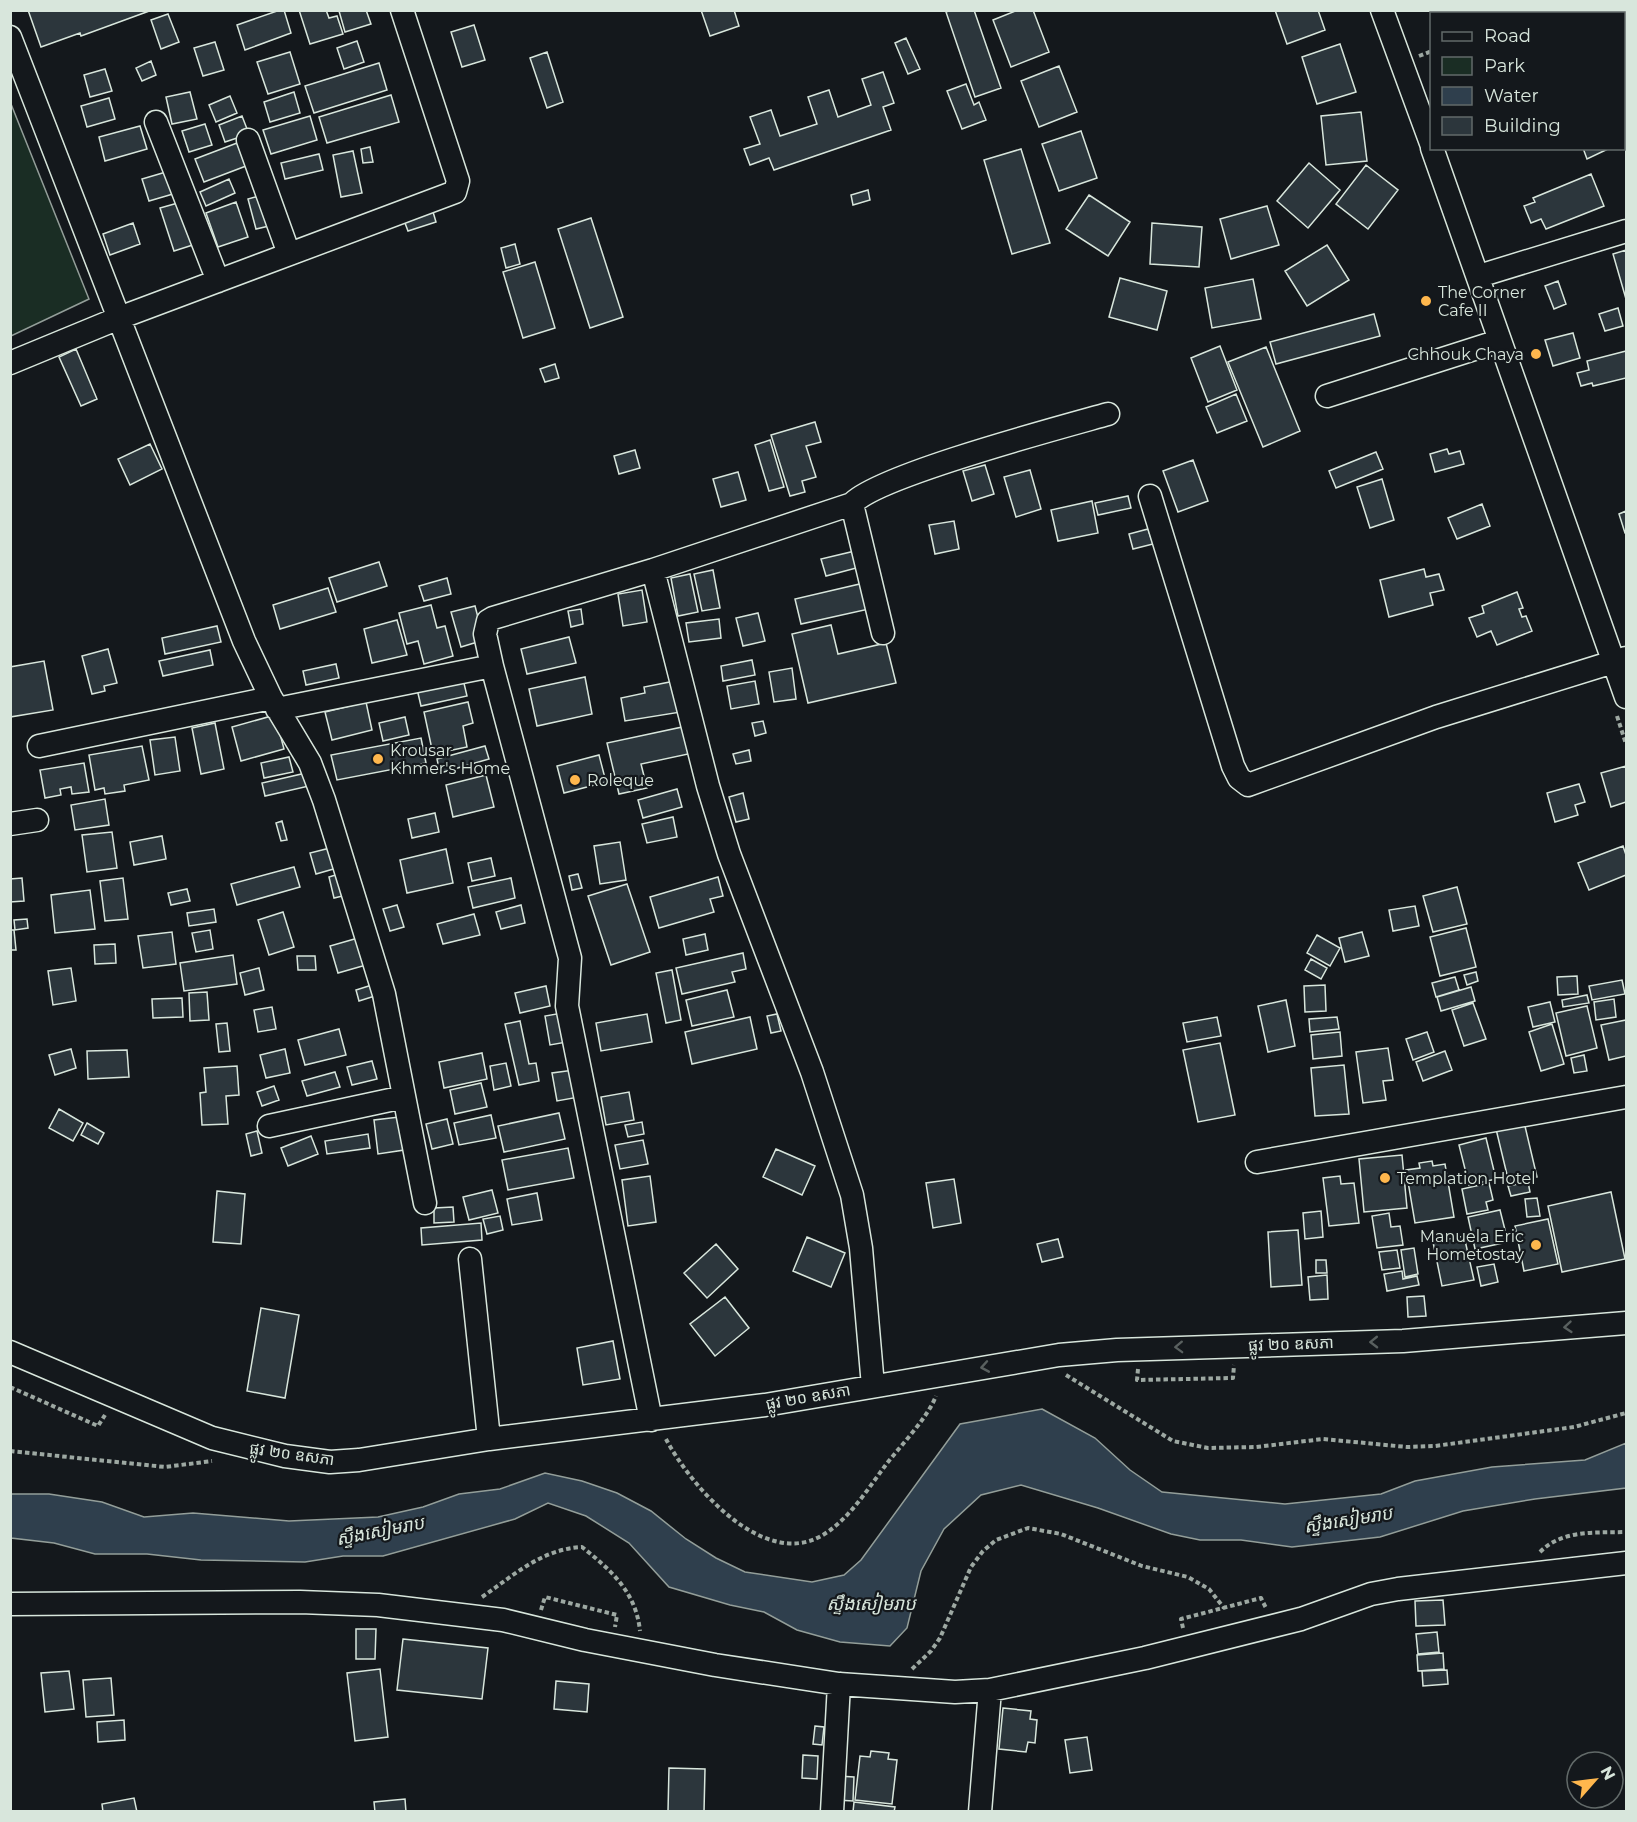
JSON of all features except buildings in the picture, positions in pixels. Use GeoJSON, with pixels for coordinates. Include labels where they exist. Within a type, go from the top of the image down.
{"type":"FeatureCollection","features":[{"type":"Feature","properties":{"kind":"street"},"geometry":{"type":"LineString","coordinates":[[10,363],[119,318],[455,192],[458,187],[402,10]]}},
{"type":"Feature","properties":{"kind":"street"},"geometry":{"type":"LineString","coordinates":[[1382,10],[1430,142]]}},
{"type":"Feature","properties":{"kind":"street"},"geometry":{"type":"LineString","coordinates":[[10,37],[244,641],[274,703],[310,763],[324,800],[384,994],[425,1203]]}},
{"type":"Feature","properties":{"kind":"street"},"geometry":{"type":"LineString","coordinates":[[156,122],[218,281]]}},
{"type":"Feature","properties":{"kind":"street"},"geometry":{"type":"LineString","coordinates":[[248,140],[289,254]]}},
{"type":"Feature","properties":{"kind":"street"},"geometry":{"type":"LineString","coordinates":[[1433,150],[1479,276],[1499,341],[1620,660],[1626,698]]}},
{"type":"Feature","properties":{"kind":"street"},"geometry":{"type":"LineString","coordinates":[[1479,276],[1626,231]]}},
{"type":"Feature","properties":{"kind":"street"},"geometry":{"type":"LineString","coordinates":[[1327,396],[1499,341]]}},
{"type":"Feature","properties":{"kind":"street"},"geometry":{"type":"LineString","coordinates":[[657,1426],[567,1006],[570,958],[492,666],[485,634],[488,621],[852,504],[864,493],[934,467],[1108,414]]}},
{"type":"Feature","properties":{"kind":"street"},"geometry":{"type":"LineString","coordinates":[[1150,496],[1233,766],[1239,778],[1248,785],[1436,717],[1620,660]]}},
{"type":"Feature","properties":{"kind":"street"},"geometry":{"type":"LineString","coordinates":[[852,504],[883,633]]}},
{"type":"Feature","properties":{"kind":"street"},"geometry":{"type":"LineString","coordinates":[[652,570],[725,843],[812,1072],[852,1196],[861,1248],[873,1386]]}},
{"type":"Feature","properties":{"kind":"street"},"geometry":{"type":"LineString","coordinates":[[39,746],[492,666]]}},
{"type":"Feature","properties":{"kind":"street"},"geometry":{"type":"LineString","coordinates":[[10,824],[37,820]]}},
{"type":"Feature","properties":{"kind":"street"},"geometry":{"type":"LineString","coordinates":[[269,1126],[404,1097]]}},
{"type":"Feature","properties":{"kind":"street"},"geometry":{"type":"LineString","coordinates":[[1257,1162],[1626,1097]]}},
{"type":"Feature","properties":{"kind":"street"},"geometry":{"type":"LineString","coordinates":[[470,1259],[489,1439]]}},
{"type":"Feature","properties":{"kind":"street","name":"ផ្លូវ ២០ ឧសភា"},"geometry":{"type":"LineString","coordinates":[[10,1352],[184,1428],[237,1446],[330,1462],[359,1460],[489,1439],[657,1426],[1015,1361],[1118,1350],[1402,1341],[1626,1323]]}},
{"type":"Feature","properties":{"kind":"street"},"geometry":{"type":"LineString","coordinates":[[10,1604],[300,1602],[450,1612],[503,1620],[688,1661],[838,1684],[954,1692],[990,1690],[1257,1631],[1301,1619],[1371,1594],[1398,1588],[1626,1563]]}},
{"type":"Feature","properties":{"kind":"street"},"geometry":{"type":"LineString","coordinates":[[832,1812],[838,1684]]}},
{"type":"Feature","properties":{"kind":"street"},"geometry":{"type":"LineString","coordinates":[[980,1812],[990,1690]]}},
{"type":"Feature","properties":{"kind":"path"},"geometry":{"type":"LineString","coordinates":[[1058,1370],[1173,1441],[1208,1448],[1256,1447],[1323,1439],[1407,1447],[1435,1446],[1574,1427],[1626,1413]]}},
{"type":"Feature","properties":{"kind":"path"},"geometry":{"type":"LineString","coordinates":[[657,1426],[682,1464],[724,1512],[749,1530],[777,1542],[797,1544],[820,1537],[839,1522],[858,1501],[933,1402],[939,1387]]}},
{"type":"Feature","properties":{"kind":"path"},"geometry":{"type":"LineString","coordinates":[[10,1451],[165,1467],[219,1459]]}},
{"type":"Feature","properties":{"kind":"path"},"geometry":{"type":"LineString","coordinates":[[906,1674],[931,1651],[940,1638],[971,1567],[983,1551],[996,1540],[1028,1528],[1061,1534],[1142,1566],[1188,1577],[1209,1589],[1224,1608]]}},
{"type":"Feature","properties":{"kind":"path"},"geometry":{"type":"LineString","coordinates":[[1535,1557],[1550,1542],[1577,1534],[1626,1533]]}},
{"type":"Feature","properties":{"kind":"path"},"geometry":{"type":"LineString","coordinates":[[477,1601],[541,1556],[564,1548],[582,1547],[602,1562],[632,1596],[639,1618],[641,1638]]}},
{"type":"Feature","properties":{"kind":"green space"},"geometry":{"type":"Polygon","coordinates":[[[11,104],[89,299],[10,336],[11,104]]]}},
{"type":"Feature","properties":{"kind":"water","name":"ស្ទឹងសៀមរាប"},"geometry":{"type":"Polygon","coordinates":[[[1042,1409],[1095,1438],[1130,1470],[1162,1492],[1285,1504],[1381,1494],[1415,1481],[1492,1467],[1585,1460],[1626,1443],[1626,1488],[1535,1499],[1463,1511],[1380,1537],[1292,1547],[1241,1540],[1200,1540],[1171,1534],[1098,1508],[1021,1485],[981,1495],[944,1529],[921,1571],[907,1628],[890,1646],[840,1642],[797,1630],[764,1612],[730,1605],[669,1587],[629,1543],[586,1516],[548,1503],[515,1519],[383,1556],[343,1556],[305,1562],[201,1560],[147,1554],[95,1554],[54,1543],[11,1538],[11,1494],[49,1494],[102,1502],[144,1517],[193,1513],[289,1521],[378,1517],[423,1507],[459,1494],[500,1489],[545,1473],[582,1481],[617,1493],[651,1511],[686,1539],[716,1558],[745,1572],[812,1582],[844,1575],[861,1560],[960,1424],[1042,1409]]]}},
{"type":"Feature","properties":{"kind":"place","name":"The Corner Cafe II"},"geometry":{"type":"Point","coordinates":[1426,301]}},
{"type":"Feature","properties":{"kind":"place","name":"Chhouk Chaya"},"geometry":{"type":"Point","coordinates":[1536,354]}},
{"type":"Feature","properties":{"kind":"place","name":"Krousar Khmer's Home"},"geometry":{"type":"Point","coordinates":[378,759]}},
{"type":"Feature","properties":{"kind":"place","name":"Roleque"},"geometry":{"type":"Point","coordinates":[575,780]}},
{"type":"Feature","properties":{"kind":"place","name":"Templation Hotel"},"geometry":{"type":"Point","coordinates":[1385,1178]}},
{"type":"Feature","properties":{"kind":"place","name":"Manuela Eric Hometostay"},"geometry":{"type":"Point","coordinates":[1536,1245]}}]}
